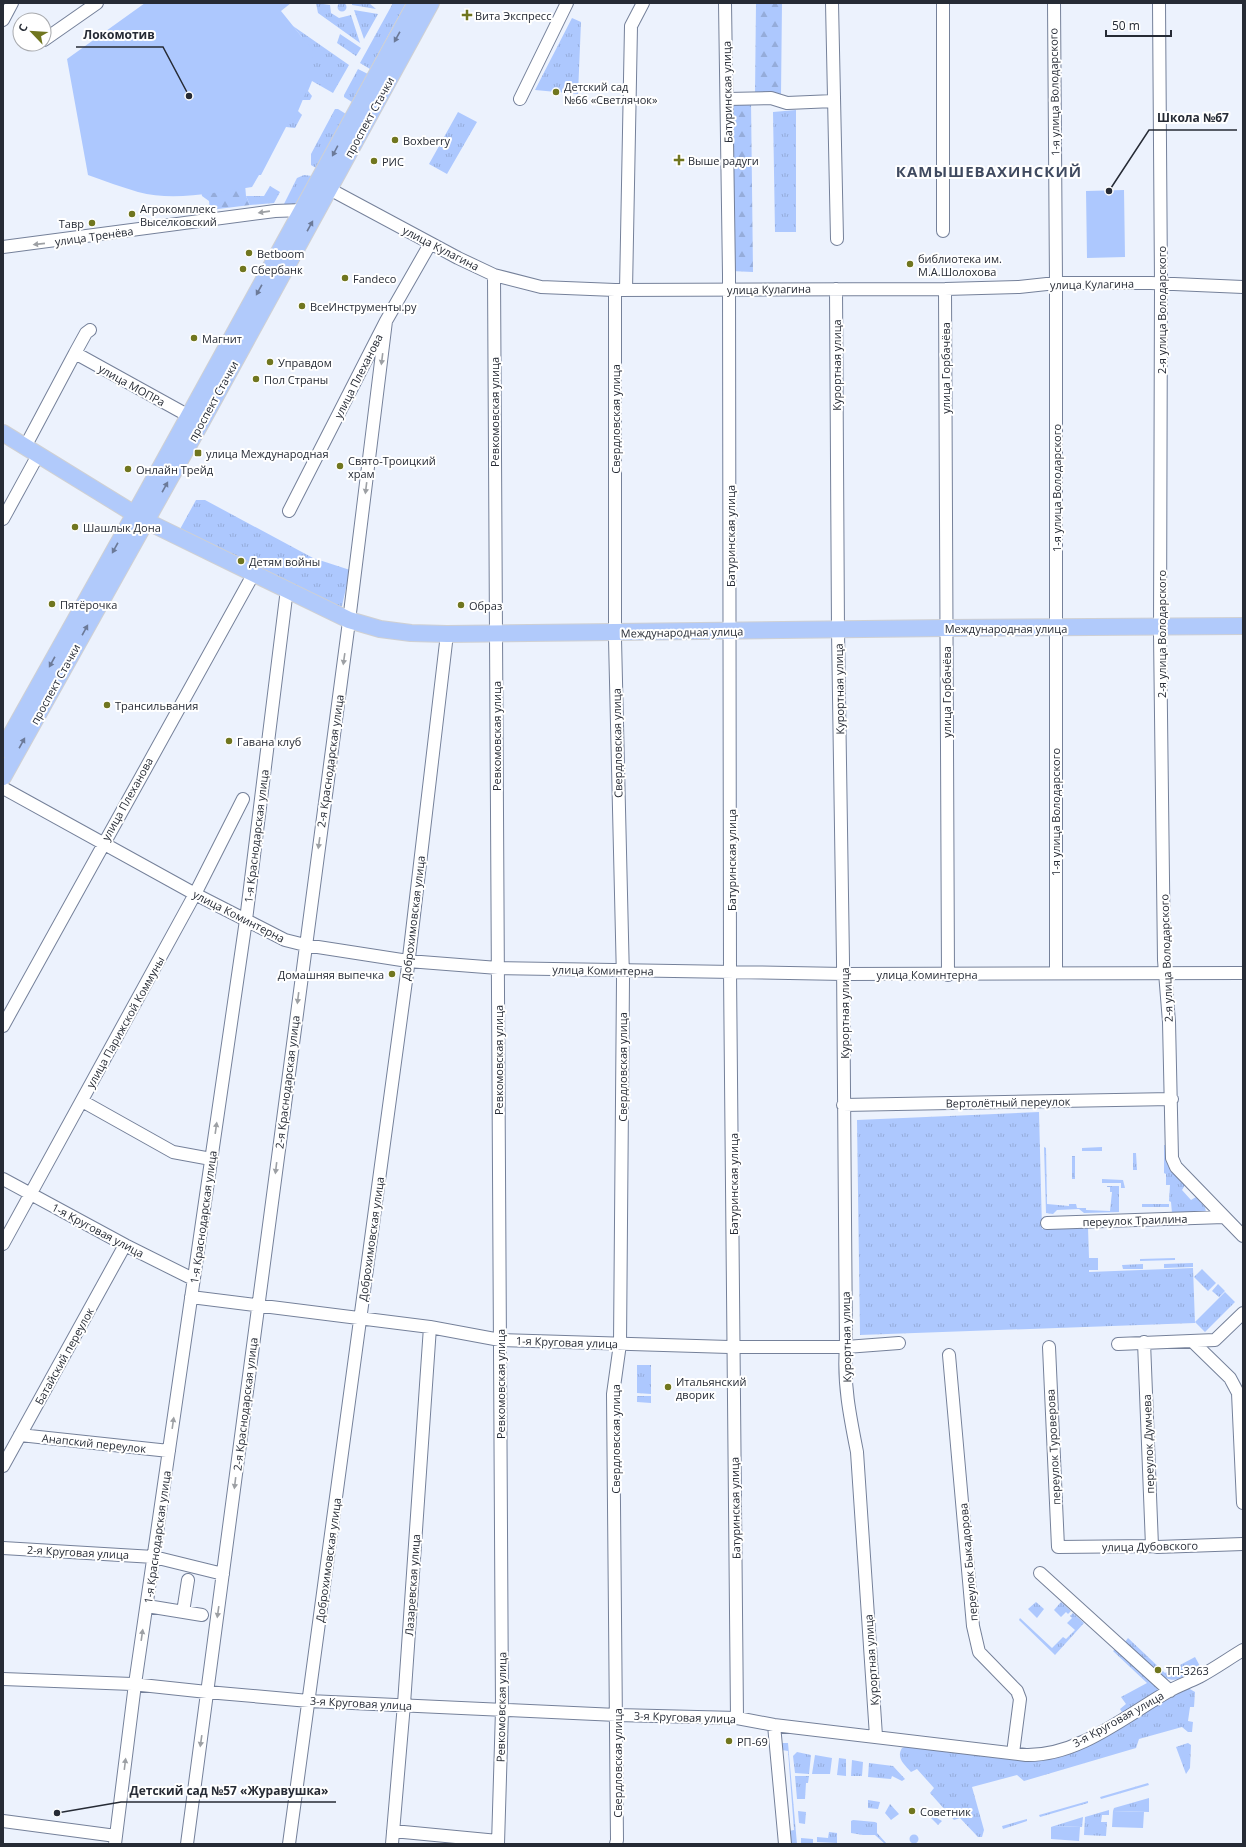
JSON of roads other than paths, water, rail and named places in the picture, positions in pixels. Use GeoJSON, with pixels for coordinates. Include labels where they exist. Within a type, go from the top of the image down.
{"type":"FeatureCollection","features":[{"type":"Feature","properties":{"kind":"main road","name":"проспект Стачки"},"geometry":{"type":"LineString","coordinates":[[3,749],[140,518],[189,416],[303,210],[324,186],[416,3]]}},
{"type":"Feature","properties":{"kind":"main road","name":"проспект Стачки"},"geometry":{"type":"LineString","coordinates":[[3,777],[140,518],[324,186],[431,3]]}},
{"type":"Feature","properties":{"kind":"main road"},"geometry":{"type":"LineString","coordinates":[[3,433],[140,518]]}},
{"type":"Feature","properties":{"kind":"main road","name":"Международная улица"},"geometry":{"type":"LineString","coordinates":[[140,518],[349,620],[380,629],[411,633],[447,634],[1243,626]]}},
{"type":"Feature","properties":{"kind":"street"},"geometry":{"type":"LineString","coordinates":[[3,20],[12,3]]}},
{"type":"Feature","properties":{"kind":"street"},"geometry":{"type":"LineString","coordinates":[[52,35],[97,3]]}},
{"type":"Feature","properties":{"kind":"street"},"geometry":{"type":"LineString","coordinates":[[520,99],[567,3]]}},
{"type":"Feature","properties":{"kind":"street","name":"Свердловская улица"},"geometry":{"type":"LineString","coordinates":[[616,1844],[617,1715],[613,1394],[620,1344],[623,970],[615,632],[621,290],[631,26],[643,3]]}},
{"type":"Feature","properties":{"kind":"street","name":"Батуринская улица"},"geometry":{"type":"LineString","coordinates":[[725,3],[729,289],[731,631],[730,972],[737,1718]]}},
{"type":"Feature","properties":{"kind":"street"},"geometry":{"type":"LineString","coordinates":[[832,3],[837,239]]}},
{"type":"Feature","properties":{"kind":"street"},"geometry":{"type":"LineString","coordinates":[[943,3],[943,231]]}},
{"type":"Feature","properties":{"kind":"street","name":"1-я улица Володарского"},"geometry":{"type":"LineString","coordinates":[[1054,3],[1056,283],[1056,973]]}},
{"type":"Feature","properties":{"kind":"street","name":"2-я улица Володарского"},"geometry":{"type":"LineString","coordinates":[[1159,3],[1161,283],[1160,627],[1164,960],[1166,973],[1172,1099],[1173,1164],[1243,1236]]}},
{"type":"Feature","properties":{"kind":"street"},"geometry":{"type":"LineString","coordinates":[[727,99],[771,98],[787,103],[834,101]]}},
{"type":"Feature","properties":{"kind":"street","name":"улица Кулагина"},"geometry":{"type":"LineString","coordinates":[[324,186],[430,244],[494,275],[541,287],[621,290],[945,289],[1019,287],[1056,283],[1161,283],[1243,287]]}},
{"type":"Feature","properties":{"kind":"street","name":"улица Тренёва"},"geometry":{"type":"LineString","coordinates":[[3,247],[275,210],[303,210]]}},
{"type":"Feature","properties":{"kind":"street","name":"улица Плеханова"},"geometry":{"type":"LineString","coordinates":[[289,511],[386,321],[430,244]]}},
{"type":"Feature","properties":{"kind":"street","name":"Ревкомовская улица"},"geometry":{"type":"LineString","coordinates":[[494,275],[502,1710],[498,1842]]}},
{"type":"Feature","properties":{"kind":"street","name":"Курортная улица"},"geometry":{"type":"LineString","coordinates":[[836,289],[838,630],[844,974],[843,1105],[845,1365],[849,1409],[857,1452],[876,1736]]}},
{"type":"Feature","properties":{"kind":"street","name":"улица Горбачёва"},"geometry":{"type":"LineString","coordinates":[[945,289],[948,975]]}},
{"type":"Feature","properties":{"kind":"street","name":"2-я Краснодарская улица"},"geometry":{"type":"LineString","coordinates":[[187,1844],[356,569],[386,321]]}},
{"type":"Feature","properties":{"kind":"street"},"geometry":{"type":"LineString","coordinates":[[3,519],[31,451],[75,353],[86,333],[90,330]]}},
{"type":"Feature","properties":{"kind":"street","name":"улица МОПРа"},"geometry":{"type":"LineString","coordinates":[[75,353],[189,416]]}},
{"type":"Feature","properties":{"kind":"street","name":"улица Плеханова"},"geometry":{"type":"LineString","coordinates":[[3,1026],[103,843],[254,573]]}},
{"type":"Feature","properties":{"kind":"street","name":"1-я Краснодарская улица"},"geometry":{"type":"LineString","coordinates":[[116,1840],[135,1684],[246,920],[287,589]]}},
{"type":"Feature","properties":{"kind":"street","name":"Доброхимовская улица"},"geometry":{"type":"LineString","coordinates":[[289,1844],[361,1319],[408,961],[447,634]]}},
{"type":"Feature","properties":{"kind":"street","name":"улица Коминтерна"},"geometry":{"type":"LineString","coordinates":[[3,788],[195,894],[285,940],[305,945],[408,961],[498,968],[844,974],[948,975],[1056,973],[1243,973]]}},
{"type":"Feature","properties":{"kind":"street","name":"улица Парижской Коммуны"},"geometry":{"type":"LineString","coordinates":[[3,1244],[195,894],[243,799]]}},
{"type":"Feature","properties":{"kind":"street","name":"Вертолётный переулок"},"geometry":{"type":"LineString","coordinates":[[843,1105],[1172,1099]]}},
{"type":"Feature","properties":{"kind":"street"},"geometry":{"type":"LineString","coordinates":[[82,1101],[173,1152],[211,1159]]}},
{"type":"Feature","properties":{"kind":"street","name":"1-я Круговая улица"},"geometry":{"type":"LineString","coordinates":[[3,1179],[124,1245],[193,1280]]}},
{"type":"Feature","properties":{"kind":"street","name":"переулок Траилина"},"geometry":{"type":"LineString","coordinates":[[1047,1223],[1224,1217]]}},
{"type":"Feature","properties":{"kind":"street","name":"Батайский переулок"},"geometry":{"type":"LineString","coordinates":[[3,1466],[124,1245]]}},
{"type":"Feature","properties":{"kind":"street","name":"1-я Круговая улица"},"geometry":{"type":"LineString","coordinates":[[191,1297],[430,1327],[500,1340],[734,1347],[846,1347],[899,1343]]}},
{"type":"Feature","properties":{"kind":"street"},"geometry":{"type":"LineString","coordinates":[[1204,1352],[1243,1313]]}},
{"type":"Feature","properties":{"kind":"street","name":"Лазаревская улица"},"geometry":{"type":"LineString","coordinates":[[392,1844],[404,1704],[430,1327]]}},
{"type":"Feature","properties":{"kind":"street"},"geometry":{"type":"LineString","coordinates":[[1118,1344],[1215,1340]]}},
{"type":"Feature","properties":{"kind":"street"},"geometry":{"type":"LineString","coordinates":[[1192,1341],[1230,1378],[1238,1393],[1243,1502]]}},
{"type":"Feature","properties":{"kind":"street","name":"переулок Думчева"},"geometry":{"type":"LineString","coordinates":[[1144,1342],[1152,1546]]}},
{"type":"Feature","properties":{"kind":"street","name":"переулок Туроверова"},"geometry":{"type":"LineString","coordinates":[[1049,1347],[1058,1547]]}},
{"type":"Feature","properties":{"kind":"street","name":"переулок Быкадорова"},"geometry":{"type":"LineString","coordinates":[[949,1355],[973,1626],[979,1652],[1018,1691],[1020,1698],[1013,1753]]}},
{"type":"Feature","properties":{"kind":"street","name":"Анапский переулок"},"geometry":{"type":"LineString","coordinates":[[20,1435],[169,1451]]}},
{"type":"Feature","properties":{"kind":"street","name":"улица Дубовского"},"geometry":{"type":"LineString","coordinates":[[1058,1547],[1157,1547],[1243,1544]]}},
{"type":"Feature","properties":{"kind":"street","name":"2-я Круговая улица"},"geometry":{"type":"LineString","coordinates":[[3,1548],[154,1556],[223,1574]]}},
{"type":"Feature","properties":{"kind":"street"},"geometry":{"type":"LineString","coordinates":[[1040,1574],[1170,1691]]}},
{"type":"Feature","properties":{"kind":"street"},"geometry":{"type":"LineString","coordinates":[[183,1612],[188,1580]]}},
{"type":"Feature","properties":{"kind":"street"},"geometry":{"type":"LineString","coordinates":[[147,1606],[202,1615]]}},
{"type":"Feature","properties":{"kind":"street","name":"3-я Круговая улица"},"geometry":{"type":"LineString","coordinates":[[3,1679],[135,1684],[207,1692],[309,1700],[617,1715],[737,1718],[774,1725],[1013,1753],[1042,1755],[1062,1750],[1099,1733],[1170,1691],[1200,1677],[1243,1650]]}},
{"type":"Feature","properties":{"kind":"street"},"geometry":{"type":"LineString","coordinates":[[774,1725],[785,1844]]}},
{"type":"Feature","properties":{"kind":"street"},"geometry":{"type":"LineString","coordinates":[[3,1821],[116,1840]]}},
{"type":"Feature","properties":{"kind":"street"},"geometry":{"type":"LineString","coordinates":[[393,1831],[498,1842]]}},
{"type":"Feature","properties":{"kind":"place","name":"Вита Экспресс"},"geometry":{"type":"Point","coordinates":[467,15]}},
{"type":"Feature","properties":{"kind":"place","name":"Детский сад №66 «Светлячок»"},"geometry":{"type":"Point","coordinates":[556,92]}},
{"type":"Feature","properties":{"kind":"place","name":"Локомотив"},"geometry":{"type":"Point","coordinates":[189,96]}},
{"type":"Feature","properties":{"kind":"place","name":"Boxberry"},"geometry":{"type":"Point","coordinates":[395,140]}},
{"type":"Feature","properties":{"kind":"place","name":"Выше радуги"},"geometry":{"type":"Point","coordinates":[679,160]}},
{"type":"Feature","properties":{"kind":"place","name":"РИС"},"geometry":{"type":"Point","coordinates":[374,161]}},
{"type":"Feature","properties":{"kind":"place","name":"Школа №67"},"geometry":{"type":"Point","coordinates":[1109,191]}},
{"type":"Feature","properties":{"kind":"place","name":"Агрокомплекс Выселковский"},"geometry":{"type":"Point","coordinates":[132,214]}},
{"type":"Feature","properties":{"kind":"place","name":"Тавр"},"geometry":{"type":"Point","coordinates":[92,223]}},
{"type":"Feature","properties":{"kind":"place","name":"Betboom"},"geometry":{"type":"Point","coordinates":[249,253]}},
{"type":"Feature","properties":{"kind":"place","name":"библиотека им. М.А.Шолохова"},"geometry":{"type":"Point","coordinates":[910,264]}},
{"type":"Feature","properties":{"kind":"place","name":"Сбербанк"},"geometry":{"type":"Point","coordinates":[243,269]}},
{"type":"Feature","properties":{"kind":"place","name":"Fandeco"},"geometry":{"type":"Point","coordinates":[345,278]}},
{"type":"Feature","properties":{"kind":"place","name":"ВсеИнструменты.ру"},"geometry":{"type":"Point","coordinates":[302,306]}},
{"type":"Feature","properties":{"kind":"place","name":"Магнит"},"geometry":{"type":"Point","coordinates":[194,338]}},
{"type":"Feature","properties":{"kind":"place","name":"Управдом"},"geometry":{"type":"Point","coordinates":[270,362]}},
{"type":"Feature","properties":{"kind":"place","name":"Пол Страны"},"geometry":{"type":"Point","coordinates":[256,379]}},
{"type":"Feature","properties":{"kind":"place","name":"улица Международная"},"geometry":{"type":"Point","coordinates":[198,453]}},
{"type":"Feature","properties":{"kind":"place","name":"Свято-Троицкий храм"},"geometry":{"type":"Point","coordinates":[340,466]}},
{"type":"Feature","properties":{"kind":"place","name":"Онлайн Трейд"},"geometry":{"type":"Point","coordinates":[128,469]}},
{"type":"Feature","properties":{"kind":"place","name":"Шашлык Дона"},"geometry":{"type":"Point","coordinates":[75,527]}},
{"type":"Feature","properties":{"kind":"place","name":"Детям войны"},"geometry":{"type":"Point","coordinates":[241,561]}},
{"type":"Feature","properties":{"kind":"place","name":"Пятёрочка"},"geometry":{"type":"Point","coordinates":[52,604]}},
{"type":"Feature","properties":{"kind":"place","name":"Образ"},"geometry":{"type":"Point","coordinates":[461,605]}},
{"type":"Feature","properties":{"kind":"place","name":"Трансильвания"},"geometry":{"type":"Point","coordinates":[107,705]}},
{"type":"Feature","properties":{"kind":"place","name":"Гавана клуб"},"geometry":{"type":"Point","coordinates":[229,741]}},
{"type":"Feature","properties":{"kind":"place","name":"Домашняя выпечка"},"geometry":{"type":"Point","coordinates":[392,974]}},
{"type":"Feature","properties":{"kind":"place","name":"Итальянский дворик"},"geometry":{"type":"Point","coordinates":[668,1387]}},
{"type":"Feature","properties":{"kind":"place","name":"ТП-3263"},"geometry":{"type":"Point","coordinates":[1158,1670]}},
{"type":"Feature","properties":{"kind":"place","name":"РП-69"},"geometry":{"type":"Point","coordinates":[729,1741]}},
{"type":"Feature","properties":{"kind":"place","name":"Советник"},"geometry":{"type":"Point","coordinates":[912,1811]}},
{"type":"Feature","properties":{"kind":"place","name":"Детский сад №57 «Журавушка»"},"geometry":{"type":"Point","coordinates":[57,1813]}},
{"type":"Feature","properties":{"kind":"district","name":"КАМЫШЕВАХИНСКИЙ"},"geometry":{"type":"Point","coordinates":[989,171]}}]}
